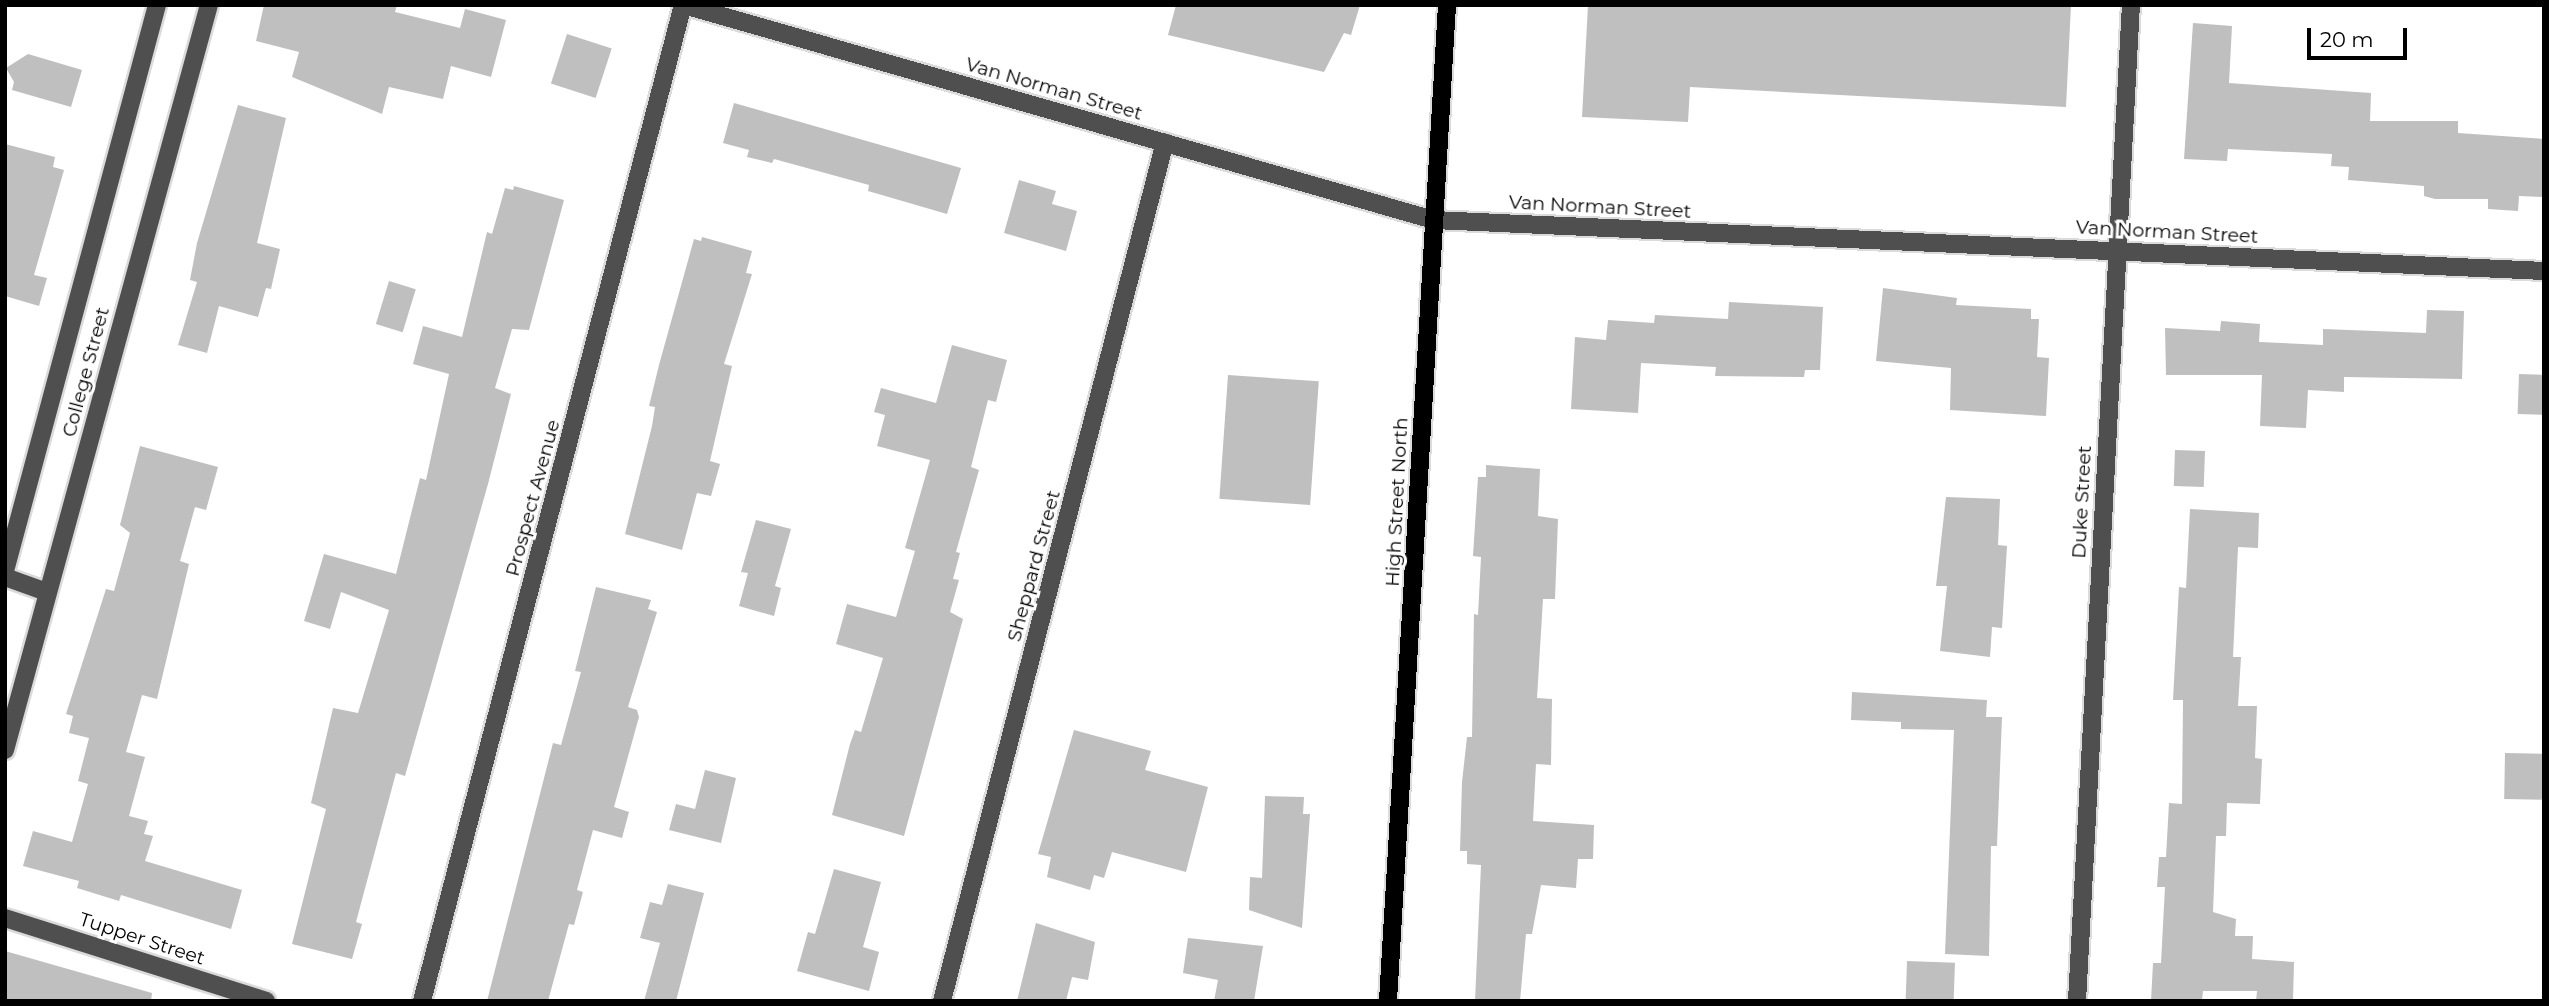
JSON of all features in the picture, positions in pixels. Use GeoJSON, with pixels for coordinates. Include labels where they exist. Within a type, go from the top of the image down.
{"type":"FeatureCollection","features":[{"type":"Feature","properties":{"kind":"main road","name":"High Street North"},"geometry":{"type":"LineString","coordinates":[[1388,1001],[1447,5]]}},
{"type":"Feature","properties":{"kind":"street","name":"College Street"},"geometry":{"type":"LineString","coordinates":[[5,571],[158,5]]}},
{"type":"Feature","properties":{"kind":"street","name":"College Street"},"geometry":{"type":"LineString","coordinates":[[5,750],[209,5]]}},
{"type":"Feature","properties":{"kind":"street","name":"Van Norman Street"},"geometry":{"type":"LineString","coordinates":[[684,5],[1434,220],[2544,271]]}},
{"type":"Feature","properties":{"kind":"street","name":"Prospect Avenue"},"geometry":{"type":"LineString","coordinates":[[422,1001],[684,5]]}},
{"type":"Feature","properties":{"kind":"street","name":"Duke Street"},"geometry":{"type":"LineString","coordinates":[[2077,1001],[2131,5]]}},
{"type":"Feature","properties":{"kind":"street","name":"Sheppard Street"},"geometry":{"type":"LineString","coordinates":[[942,1001],[1166,142]]}},
{"type":"Feature","properties":{"kind":"street"},"geometry":{"type":"LineString","coordinates":[[5,577],[47,592]]}},
{"type":"Feature","properties":{"kind":"street","name":"Tupper Street"},"geometry":{"type":"LineString","coordinates":[[5,918],[266,1001]]}},
{"type":"Feature","properties":{"kind":"building"},"geometry":{"type":"Polygon","coordinates":[[[264,5],[397,5],[395,12],[460,28],[465,9],[506,20],[491,77],[451,66],[443,99],[389,87],[382,114],[292,77],[299,52],[256,41],[264,5]]]}},
{"type":"Feature","properties":{"kind":"building"},"geometry":{"type":"Polygon","coordinates":[[[1176,5],[1360,5],[1351,35],[1344,33],[1324,72],[1168,35],[1176,5]]]}},
{"type":"Feature","properties":{"kind":"building"},"geometry":{"type":"Polygon","coordinates":[[[1588,5],[2071,5],[2066,107],[1690,87],[1688,122],[1582,117],[1588,5]]]}},
{"type":"Feature","properties":{"kind":"building"},"geometry":{"type":"Polygon","coordinates":[[[2193,23],[2232,26],[2229,83],[2371,93],[2370,121],[2458,121],[2458,133],[2544,139],[2544,197],[2519,196],[2518,211],[2488,209],[2488,199],[2435,199],[2424,196],[2424,186],[2348,180],[2349,167],[2331,166],[2332,154],[2228,149],[2227,161],[2184,159],[2193,23]]]}},
{"type":"Feature","properties":{"kind":"building"},"geometry":{"type":"Polygon","coordinates":[[[567,34],[612,49],[596,98],[551,83],[567,34]]]}},
{"type":"Feature","properties":{"kind":"building"},"geometry":{"type":"Polygon","coordinates":[[[28,54],[82,70],[71,107],[12,90],[14,82],[6,68],[28,54]]]}},
{"type":"Feature","properties":{"kind":"building"},"geometry":{"type":"Polygon","coordinates":[[[734,103],[961,168],[947,214],[868,191],[869,185],[774,159],[772,163],[747,157],[749,150],[723,143],[734,103]]]}},
{"type":"Feature","properties":{"kind":"building"},"geometry":{"type":"Polygon","coordinates":[[[238,105],[286,118],[257,243],[280,249],[271,289],[266,288],[258,317],[219,306],[207,353],[178,345],[197,282],[190,280],[197,243],[238,105]]]}},
{"type":"Feature","properties":{"kind":"building"},"geometry":{"type":"Polygon","coordinates":[[[5,144],[55,157],[53,167],[64,170],[34,275],[47,278],[39,306],[5,296],[5,144]]]}},
{"type":"Feature","properties":{"kind":"building"},"geometry":{"type":"Polygon","coordinates":[[[1019,180],[1056,191],[1052,204],[1077,211],[1066,251],[1004,233],[1019,180]]]}},
{"type":"Feature","properties":{"kind":"building"},"geometry":{"type":"Polygon","coordinates":[[[514,186],[564,200],[529,330],[512,329],[495,388],[511,394],[405,776],[396,773],[356,922],[362,924],[352,959],[292,944],[326,809],[311,803],[333,708],[358,713],[389,610],[341,592],[330,629],[304,621],[324,554],[396,574],[420,478],[426,480],[449,374],[413,364],[423,326],[462,337],[487,232],[492,234],[505,188],[513,190],[514,186]]]}},
{"type":"Feature","properties":{"kind":"building"},"geometry":{"type":"Polygon","coordinates":[[[702,237],[752,251],[746,273],[752,274],[724,364],[732,366],[710,461],[720,464],[711,496],[697,493],[682,550],[625,534],[652,426],[655,407],[649,406],[659,365],[694,239],[701,241],[702,237]]]}},
{"type":"Feature","properties":{"kind":"building"},"geometry":{"type":"Polygon","coordinates":[[[389,281],[416,289],[403,332],[376,324],[389,281]]]}},
{"type":"Feature","properties":{"kind":"building"},"geometry":{"type":"Polygon","coordinates":[[[1883,288],[1957,298],[1956,305],[2031,309],[2031,319],[2039,319],[2037,357],[2049,358],[2046,416],[1950,410],[1951,368],[1876,361],[1883,288]]]}},
{"type":"Feature","properties":{"kind":"building"},"geometry":{"type":"Polygon","coordinates":[[[1729,302],[1823,307],[1820,370],[1805,370],[1804,377],[1715,376],[1716,367],[1641,363],[1638,413],[1571,409],[1575,337],[1606,340],[1608,320],[1654,323],[1655,315],[1728,319],[1729,302]]]}},
{"type":"Feature","properties":{"kind":"building"},"geometry":{"type":"Polygon","coordinates":[[[2427,310],[2464,311],[2462,379],[2344,377],[2344,392],[2308,390],[2306,428],[2260,426],[2262,375],[2166,375],[2165,328],[2220,331],[2221,321],[2260,324],[2259,342],[2323,345],[2323,329],[2426,333],[2427,310]]]}},
{"type":"Feature","properties":{"kind":"building"},"geometry":{"type":"Polygon","coordinates":[[[952,345],[1007,360],[996,402],[988,400],[971,467],[979,470],[956,552],[960,553],[953,579],[959,580],[950,612],[963,619],[904,836],[832,815],[850,744],[855,730],[861,732],[883,658],[836,644],[847,604],[896,617],[915,551],[905,548],[930,460],[877,446],[885,415],[874,412],[881,388],[936,403],[952,345]]]}},
{"type":"Feature","properties":{"kind":"building"},"geometry":{"type":"Polygon","coordinates":[[[2519,374],[2544,375],[2543,415],[2518,414],[2519,374]]]}},
{"type":"Feature","properties":{"kind":"building"},"geometry":{"type":"Polygon","coordinates":[[[1228,375],[1319,381],[1310,505],[1219,499],[1228,375]]]}},
{"type":"Feature","properties":{"kind":"building"},"geometry":{"type":"Polygon","coordinates":[[[140,446],[218,467],[206,510],[195,507],[180,561],[189,564],[157,699],[142,695],[126,752],[145,757],[129,816],[148,821],[144,834],[153,836],[145,861],[242,890],[231,929],[121,895],[119,901],[77,888],[79,881],[23,866],[33,831],[72,842],[88,784],[78,781],[89,738],[69,733],[73,716],[66,714],[106,589],[114,591],[130,533],[120,525],[140,446]]]}},
{"type":"Feature","properties":{"kind":"building"},"geometry":{"type":"Polygon","coordinates":[[[2175,450],[2205,451],[2204,487],[2174,486],[2175,450]]]}},
{"type":"Feature","properties":{"kind":"building"},"geometry":{"type":"Polygon","coordinates":[[[1486,465],[1540,469],[1538,516],[1558,519],[1555,599],[1543,599],[1537,698],[1552,699],[1551,765],[1536,764],[1533,821],[1594,825],[1593,859],[1578,859],[1576,888],[1541,885],[1532,934],[1526,934],[1520,1001],[1475,1001],[1481,865],[1467,864],[1467,851],[1460,851],[1462,782],[1467,737],[1472,737],[1474,614],[1478,615],[1481,557],[1473,556],[1478,477],[1486,477],[1486,465]]]}},
{"type":"Feature","properties":{"kind":"building"},"geometry":{"type":"Polygon","coordinates":[[[1946,497],[2000,499],[1998,545],[2007,546],[2002,628],[1992,627],[1990,657],[1940,651],[1947,586],[1936,586],[1946,497]]]}},
{"type":"Feature","properties":{"kind":"building"},"geometry":{"type":"Polygon","coordinates":[[[2190,509],[2259,513],[2258,548],[2238,547],[2233,657],[2241,657],[2238,706],[2257,706],[2255,758],[2262,759],[2260,804],[2227,803],[2226,836],[2216,836],[2213,912],[2236,919],[2235,936],[2253,936],[2252,959],[2294,962],[2293,1001],[2256,1001],[2257,991],[2203,991],[2202,1001],[2151,1001],[2153,963],[2161,963],[2165,887],[2157,887],[2159,857],[2166,857],[2169,803],[2182,804],[2183,700],[2173,700],[2179,587],[2186,588],[2190,509]]]}},
{"type":"Feature","properties":{"kind":"building"},"geometry":{"type":"Polygon","coordinates":[[[756,520],[791,529],[775,586],[781,588],[774,616],[739,606],[748,573],[741,572],[756,520]]]}},
{"type":"Feature","properties":{"kind":"building"},"geometry":{"type":"Polygon","coordinates":[[[596,587],[651,600],[648,609],[657,612],[628,707],[637,710],[639,717],[614,807],[629,812],[622,838],[593,830],[577,890],[583,892],[574,925],[569,924],[548,1001],[487,1001],[553,743],[561,745],[581,672],[575,671],[596,587]]]}},
{"type":"Feature","properties":{"kind":"building"},"geometry":{"type":"Polygon","coordinates":[[[1852,692],[1987,700],[1986,717],[2002,717],[1997,846],[1991,846],[1989,956],[1945,954],[1954,730],[1901,729],[1901,722],[1851,720],[1852,692]]]}},
{"type":"Feature","properties":{"kind":"building"},"geometry":{"type":"Polygon","coordinates":[[[1074,730],[1151,751],[1145,770],[1208,787],[1186,872],[1112,852],[1104,878],[1094,875],[1090,890],[1047,877],[1051,857],[1038,854],[1074,730]]]}},
{"type":"Feature","properties":{"kind":"building"},"geometry":{"type":"Polygon","coordinates":[[[2505,753],[2544,754],[2543,800],[2504,799],[2505,753]]]}},
{"type":"Feature","properties":{"kind":"building"},"geometry":{"type":"Polygon","coordinates":[[[705,770],[736,778],[721,843],[669,830],[676,804],[695,809],[705,770]]]}},
{"type":"Feature","properties":{"kind":"building"},"geometry":{"type":"Polygon","coordinates":[[[1265,796],[1304,797],[1303,814],[1310,814],[1302,928],[1249,910],[1250,877],[1262,878],[1265,796]]]}},
{"type":"Feature","properties":{"kind":"building"},"geometry":{"type":"Polygon","coordinates":[[[834,869],[881,882],[863,947],[879,952],[869,991],[797,971],[808,932],[815,934],[834,869]]]}},
{"type":"Feature","properties":{"kind":"building"},"geometry":{"type":"Polygon","coordinates":[[[668,884],[704,893],[676,1001],[644,1001],[660,943],[640,938],[650,902],[662,905],[668,884]]]}},
{"type":"Feature","properties":{"kind":"building"},"geometry":{"type":"Polygon","coordinates":[[[1036,923],[1095,942],[1088,980],[1072,977],[1066,1001],[1017,1001],[1036,923]]]}},
{"type":"Feature","properties":{"kind":"building"},"geometry":{"type":"Polygon","coordinates":[[[1188,938],[1263,946],[1254,1001],[1214,1001],[1218,980],[1183,973],[1188,938]]]}},
{"type":"Feature","properties":{"kind":"building"},"geometry":{"type":"Polygon","coordinates":[[[5,951],[152,993],[151,1001],[5,1001],[5,951]]]}},
{"type":"Feature","properties":{"kind":"building"},"geometry":{"type":"Polygon","coordinates":[[[1907,961],[1955,963],[1954,1001],[1906,1001],[1907,961]]]}}]}
